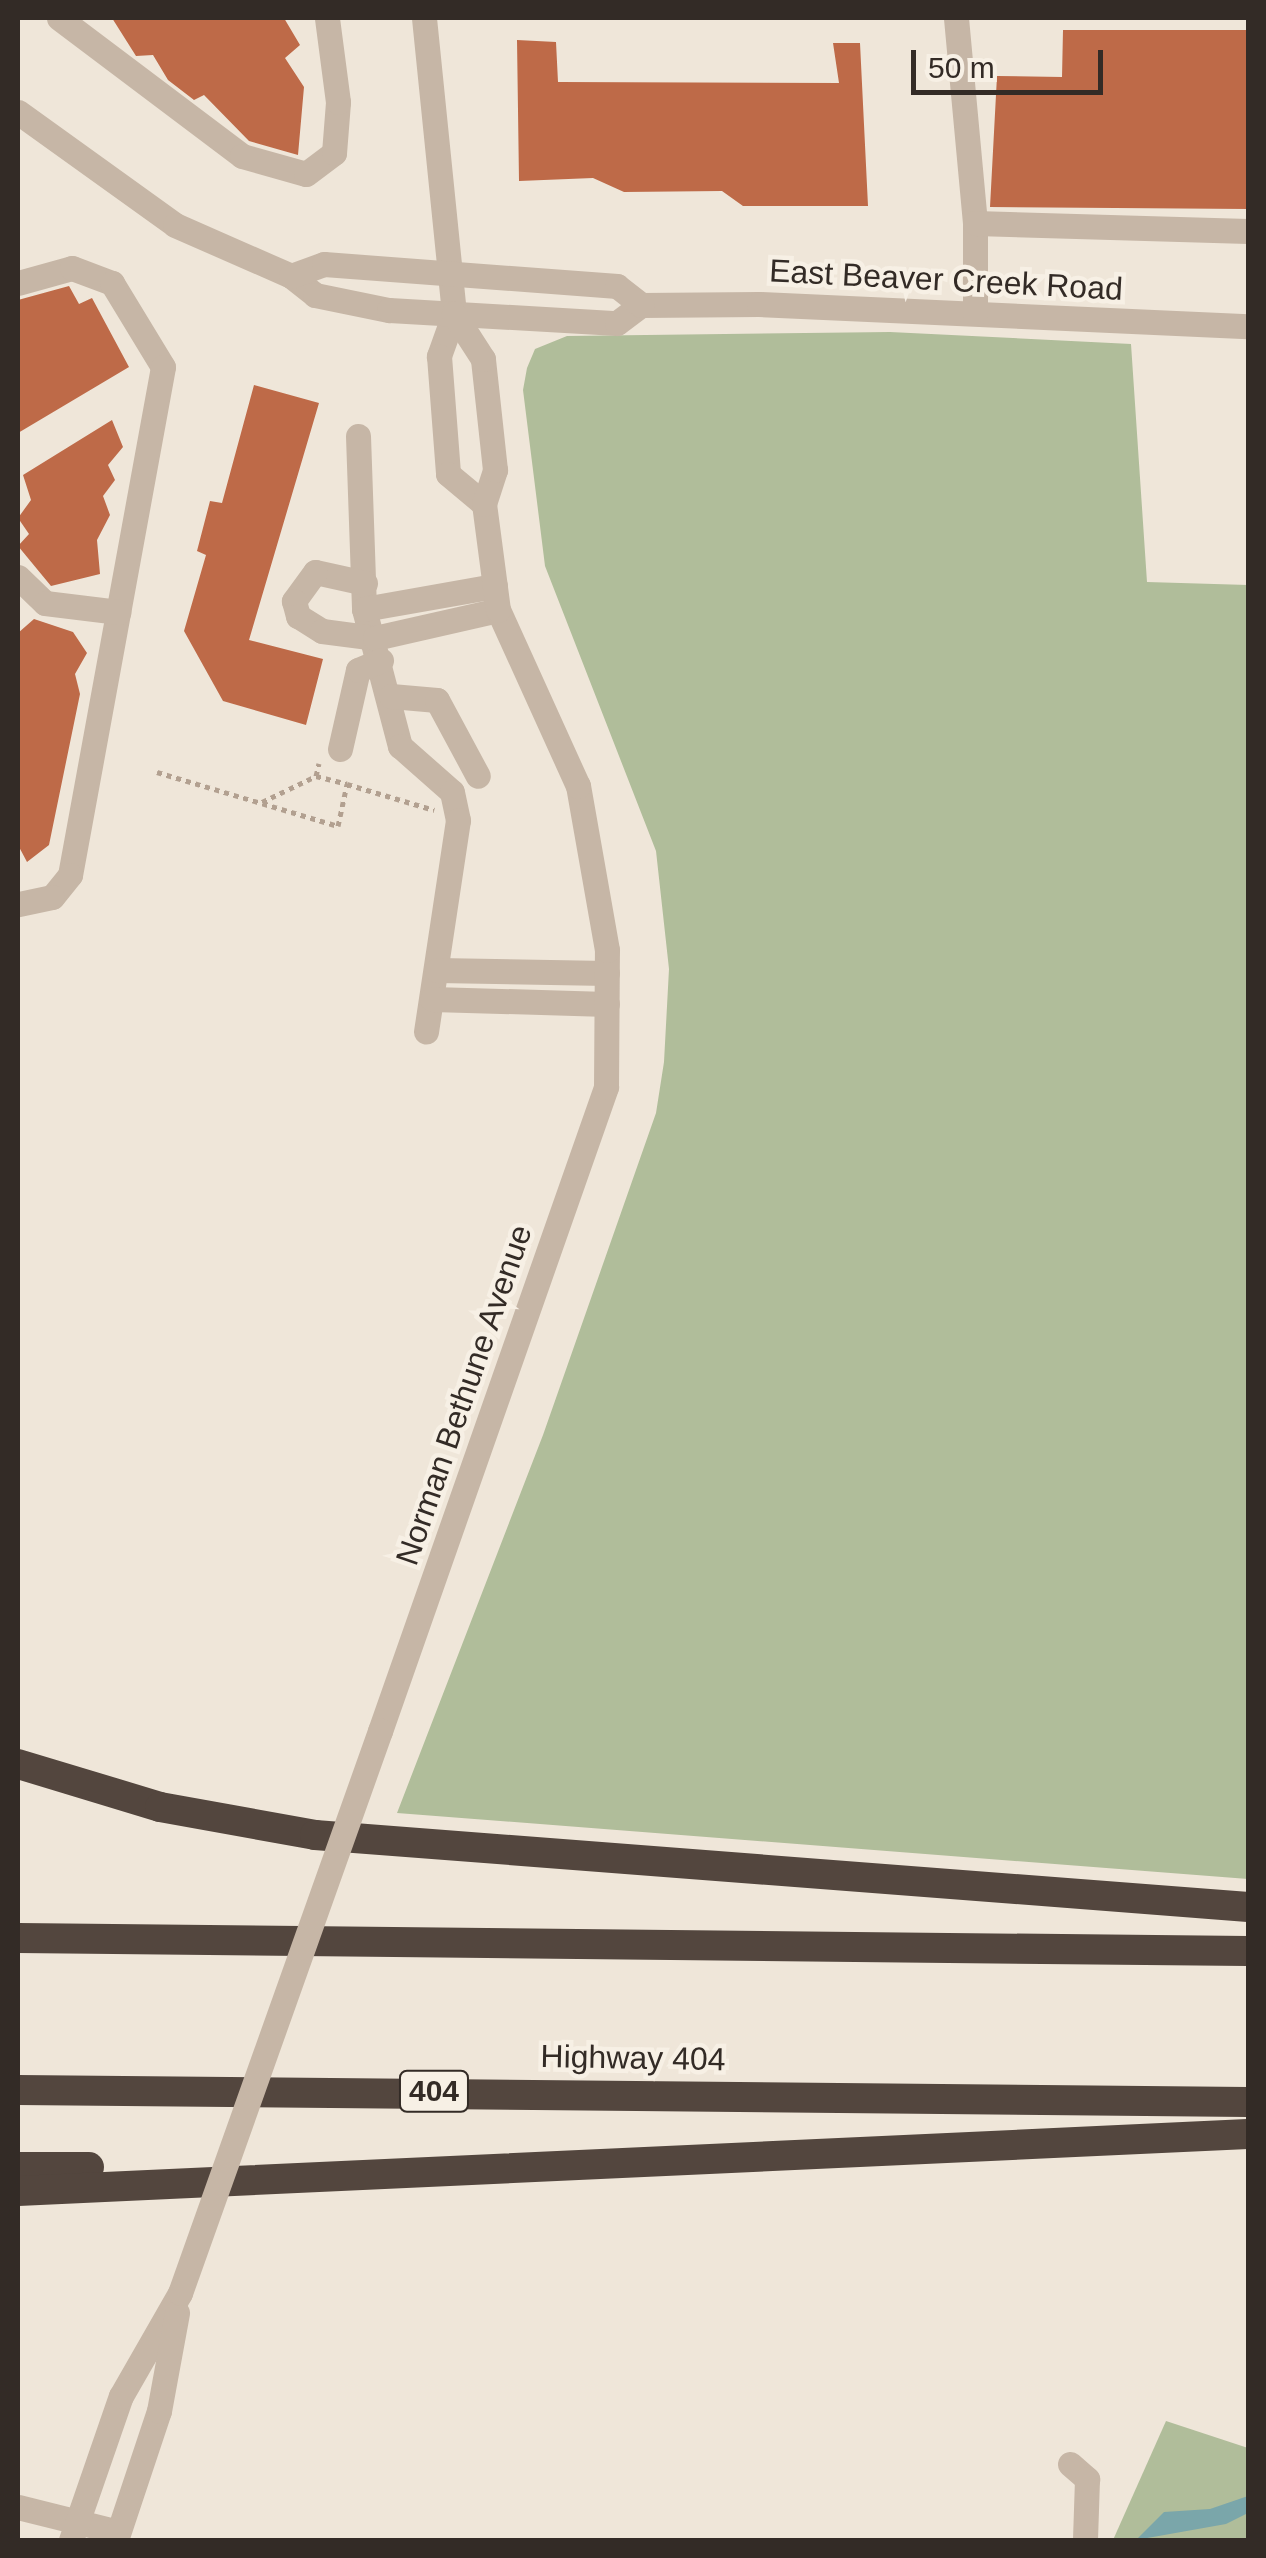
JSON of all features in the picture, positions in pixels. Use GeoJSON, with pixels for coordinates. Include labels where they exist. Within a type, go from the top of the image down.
{"type":"FeatureCollection","features":[{"type":"Feature","properties":{"kind":"highway"},"geometry":{"type":"LineString","coordinates":[[18,1764],[160,1807],[315,1835],[1248,1906]]}},
{"type":"Feature","properties":{"kind":"highway"},"geometry":{"type":"LineString","coordinates":[[18,1938],[1248,1952]]}},
{"type":"Feature","properties":{"kind":"highway","name":"Highway 404"},"geometry":{"type":"LineString","coordinates":[[18,2090],[1248,2102]]}},
{"type":"Feature","properties":{"kind":"highway"},"geometry":{"type":"LineString","coordinates":[[18,2191],[375,2170],[982,2152],[1248,2134]]}},
{"type":"Feature","properties":{"kind":"highway"},"geometry":{"type":"LineString","coordinates":[[18,2166],[375,2170]]}},
{"type":"Feature","properties":{"kind":"street"},"geometry":{"type":"LineString","coordinates":[[59,18],[242,156],[306,174],[334,153],[338,102],[327,18]]}},
{"type":"Feature","properties":{"kind":"street"},"geometry":{"type":"LineString","coordinates":[[424,18],[454,314],[440,356],[448,474],[484,504]]}},
{"type":"Feature","properties":{"kind":"street"},"geometry":{"type":"LineString","coordinates":[[956,18],[975,223],[975,313]]}},
{"type":"Feature","properties":{"kind":"street","name":"East Beaver Creek Road"},"geometry":{"type":"LineString","coordinates":[[18,112],[122,194],[292,276],[315,295],[454,314],[618,322],[641,305]]}},
{"type":"Feature","properties":{"kind":"street"},"geometry":{"type":"LineString","coordinates":[[975,223],[1248,231]]}},
{"type":"Feature","properties":{"kind":"street","name":"East Beaver Creek Road"},"geometry":{"type":"LineString","coordinates":[[292,276],[324,264],[617,286],[641,305],[975,313],[1248,326]]}},
{"type":"Feature","properties":{"kind":"street"},"geometry":{"type":"LineString","coordinates":[[18,282],[72,268],[112,283],[163,367],[70,875],[52,897],[18,904]]}},
{"type":"Feature","properties":{"kind":"street","name":"Norman Bethune Avenue"},"geometry":{"type":"LineString","coordinates":[[117,2536],[159,2411],[180,2294],[606,1087],[607,973],[578,786],[496,598],[484,504],[495,470],[483,359],[454,314]]}},
{"type":"Feature","properties":{"kind":"street"},"geometry":{"type":"LineString","coordinates":[[358,436],[364,609],[391,696],[400,746],[452,792],[455,808],[426,1032]]}},
{"type":"Feature","properties":{"kind":"street"},"geometry":{"type":"LineString","coordinates":[[365,583],[315,572],[294,601],[298,616],[322,631],[378,649]]}},
{"type":"Feature","properties":{"kind":"street"},"geometry":{"type":"LineString","coordinates":[[18,577],[46,603],[118,612]]}},
{"type":"Feature","properties":{"kind":"street"},"geometry":{"type":"LineString","coordinates":[[364,609],[496,598]]}},
{"type":"Feature","properties":{"kind":"street"},"geometry":{"type":"LineString","coordinates":[[340,749],[358,670],[378,649],[496,598]]}},
{"type":"Feature","properties":{"kind":"street"},"geometry":{"type":"LineString","coordinates":[[391,696],[437,700],[478,776]]}},
{"type":"Feature","properties":{"kind":"street"},"geometry":{"type":"LineString","coordinates":[[437,970],[607,973]]}},
{"type":"Feature","properties":{"kind":"street"},"geometry":{"type":"LineString","coordinates":[[432,1000],[606,1004]]}},
{"type":"Feature","properties":{"kind":"street","name":"Norman Bethune Avenue"},"geometry":{"type":"LineString","coordinates":[[73,2531],[121,2396],[180,2294]]}},
{"type":"Feature","properties":{"kind":"street"},"geometry":{"type":"LineString","coordinates":[[1070,2464],[1087,2479],[1086,2540]]}},
{"type":"Feature","properties":{"kind":"street"},"geometry":{"type":"LineString","coordinates":[[18,2507],[73,2531],[117,2536]]}},
{"type":"Feature","properties":{"kind":"path"},"geometry":{"type":"LineString","coordinates":[[157,772],[338,826],[346,784]]}},
{"type":"Feature","properties":{"kind":"path"},"geometry":{"type":"LineString","coordinates":[[260,802],[316,776],[434,810],[455,808]]}},
{"type":"Feature","properties":{"kind":"green space"},"geometry":{"type":"Polygon","coordinates":[[[890,332],[1131,344],[1147,582],[1248,585],[1248,1879],[397,1813],[543,1435],[656,1113],[664,1062],[669,969],[656,851],[545,566],[523,390],[527,368],[535,349],[567,336],[890,332]]]}},
{"type":"Feature","properties":{"kind":"green space"},"geometry":{"type":"Polygon","coordinates":[[[1166,2421],[1248,2448],[1248,2540],[1113,2540],[1166,2421]]]}},
{"type":"Feature","properties":{"kind":"water"},"geometry":{"type":"Polygon","coordinates":[[[1248,2496],[1248,2513],[1226,2524],[1136,2540],[1164,2512],[1210,2509],[1248,2496]]]}},
{"type":"Feature","properties":{"kind":"building"},"geometry":{"type":"Polygon","coordinates":[[[112,18],[284,18],[300,45],[285,58],[304,87],[298,155],[249,141],[204,95],[194,100],[168,80],[153,55],[136,56],[112,18]]]}},
{"type":"Feature","properties":{"kind":"building"},"geometry":{"type":"Polygon","coordinates":[[[1063,30],[1248,30],[1248,209],[990,207],[997,76],[1062,77],[1063,30]]]}},
{"type":"Feature","properties":{"kind":"building"},"geometry":{"type":"Polygon","coordinates":[[[517,40],[556,42],[558,82],[839,83],[833,43],[860,43],[868,206],[743,206],[722,191],[624,192],[593,178],[519,181],[517,40]]]}},
{"type":"Feature","properties":{"kind":"building"},"geometry":{"type":"Polygon","coordinates":[[[69,286],[79,304],[92,298],[129,367],[18,433],[18,300],[69,286]]]}},
{"type":"Feature","properties":{"kind":"building"},"geometry":{"type":"Polygon","coordinates":[[[254,385],[319,403],[249,640],[323,659],[306,725],[223,701],[184,631],[206,555],[197,551],[210,501],[222,503],[254,385]]]}},
{"type":"Feature","properties":{"kind":"building"},"geometry":{"type":"Polygon","coordinates":[[[112,420],[123,447],[108,465],[115,480],[103,496],[110,515],[97,540],[100,574],[51,586],[18,546],[29,534],[18,518],[31,500],[23,475],[112,420]]]}},
{"type":"Feature","properties":{"kind":"building"},"geometry":{"type":"Polygon","coordinates":[[[34,619],[73,632],[87,653],[75,674],[80,694],[49,845],[27,862],[18,845],[18,633],[34,619]]]}}]}
